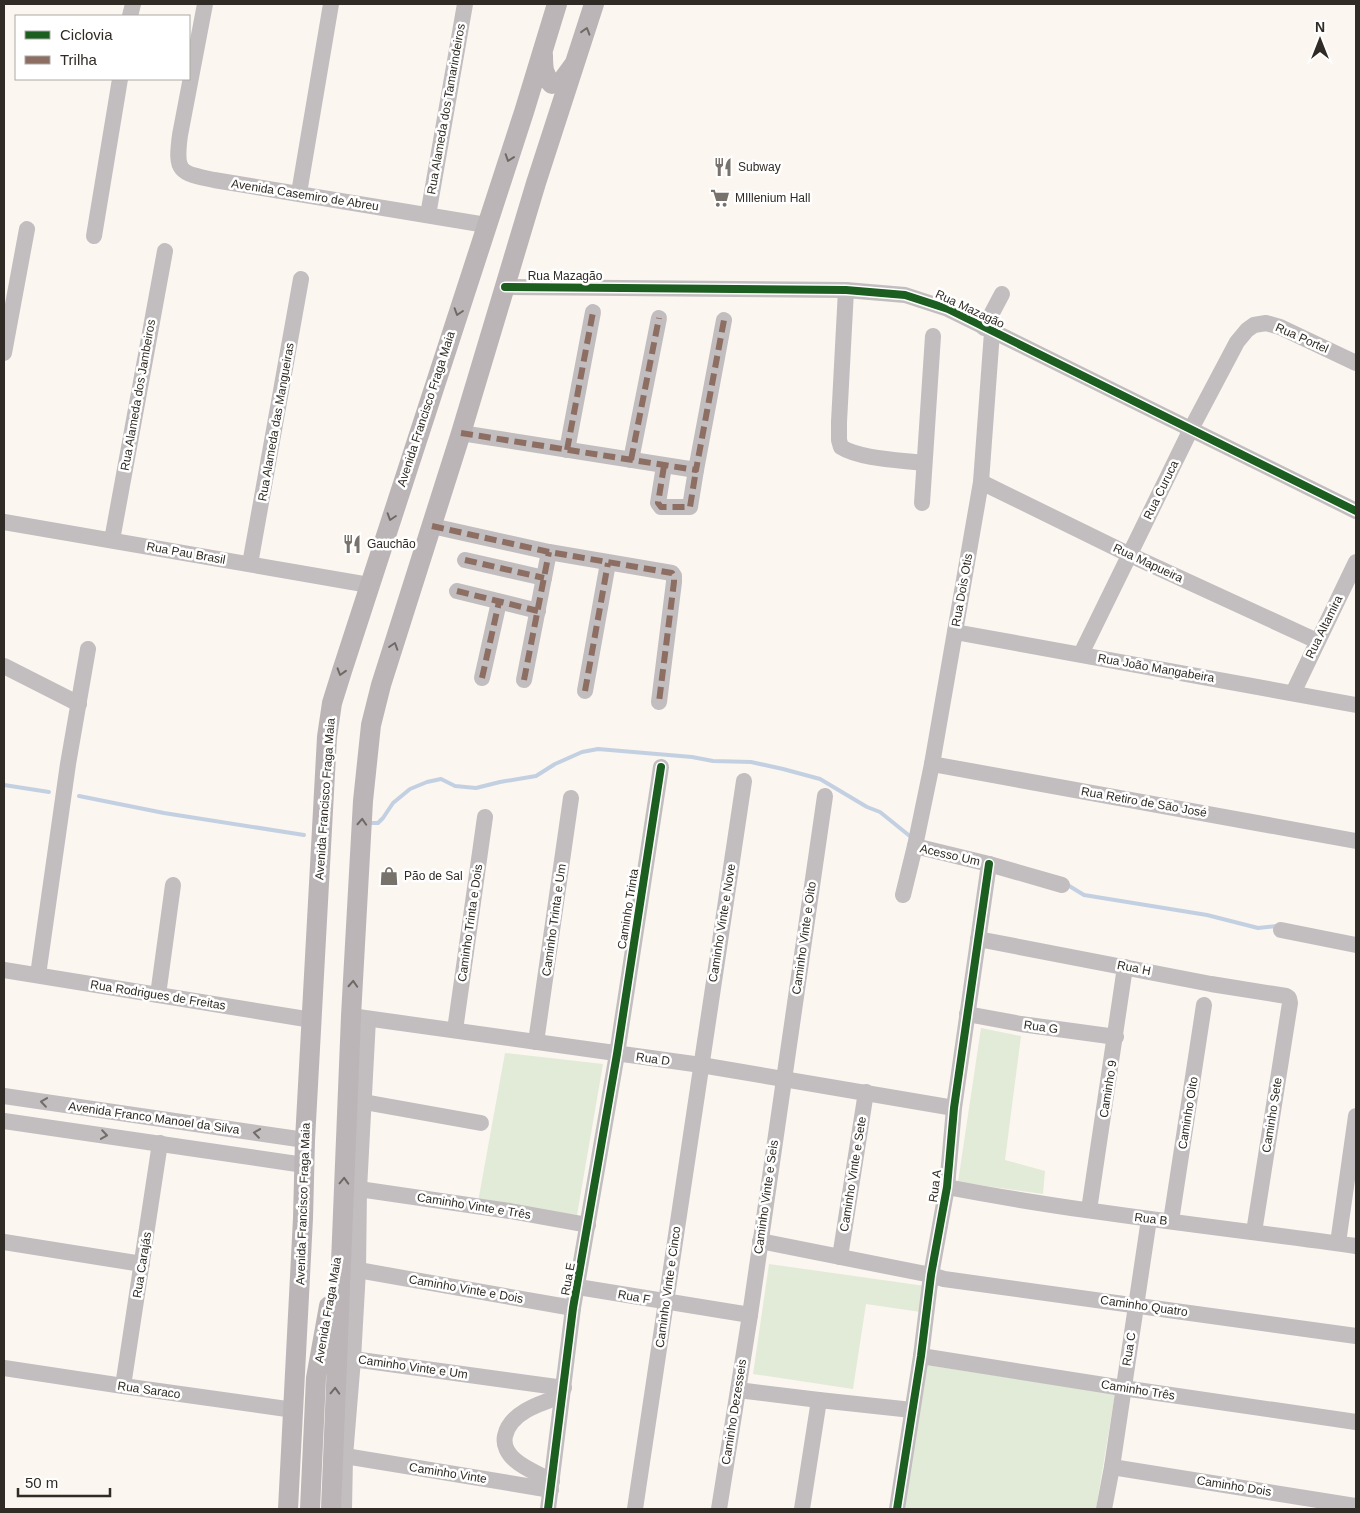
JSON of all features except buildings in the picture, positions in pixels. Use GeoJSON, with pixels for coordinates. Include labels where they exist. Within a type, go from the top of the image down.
{"type":"FeatureCollection","features":[{"type":"Feature","properties":{"kind":"main road","name":"Avenida Francisco Fraga Maia"},"geometry":{"type":"LineString","coordinates":[[288,1509],[303,1218],[305,1140],[327,737],[332,703],[368,585],[524,112],[557,4]]}},
{"type":"Feature","properties":{"kind":"main road"},"geometry":{"type":"LineString","coordinates":[[560,109],[594,4]]}},
{"type":"Feature","properties":{"kind":"main road"},"geometry":{"type":"LineString","coordinates":[[544,46],[544,71],[546,78],[552,84],[562,81],[578,58]]}},
{"type":"Feature","properties":{"kind":"main road"},"geometry":{"type":"LineString","coordinates":[[330,1509],[342,1230],[360,1018],[363,801],[371,725],[381,685],[461,433],[560,109],[562,102],[559,92],[556,88],[550,88],[541,92],[524,112]]}},
{"type":"Feature","properties":{"kind":"main road","name":"Avenida Fraga Maia"},"geometry":{"type":"LineString","coordinates":[[303,1218],[315,1384]]}},
{"type":"Feature","properties":{"kind":"main road","name":"Avenida Fraga Maia"},"geometry":{"type":"LineString","coordinates":[[315,1384],[342,1230]]}},
{"type":"Feature","properties":{"kind":"main road"},"geometry":{"type":"LineString","coordinates":[[310,1509],[315,1384]]}},
{"type":"Feature","properties":{"kind":"street","name":"Avenida Casemiro de Abreu"},"geometry":{"type":"LineString","coordinates":[[205,4],[179,140],[179,165],[182,171],[192,176],[214,180],[486,225]]}},
{"type":"Feature","properties":{"kind":"street"},"geometry":{"type":"LineString","coordinates":[[299,193],[332,4]]}},
{"type":"Feature","properties":{"kind":"street","name":"Rua Alameda dos Tamarindeiros"},"geometry":{"type":"LineString","coordinates":[[428,215],[465,4]]}},
{"type":"Feature","properties":{"kind":"street"},"geometry":{"type":"LineString","coordinates":[[94,236],[120,80]]}},
{"type":"Feature","properties":{"kind":"street"},"geometry":{"type":"LineString","coordinates":[[4,353],[27,228]]}},
{"type":"Feature","properties":{"kind":"street","name":"Rua Alameda dos Jambeiros"},"geometry":{"type":"LineString","coordinates":[[112,540],[165,251]]}},
{"type":"Feature","properties":{"kind":"street","name":"Rua Alameda das Mangueiras"},"geometry":{"type":"LineString","coordinates":[[250,564],[301,279]]}},
{"type":"Feature","properties":{"kind":"street"},"geometry":{"type":"LineString","coordinates":[[900,279],[905,295]]}},
{"type":"Feature","properties":{"kind":"street","name":"Rua Mazagão"},"geometry":{"type":"LineString","coordinates":[[505,287],[846,290],[905,295],[950,305],[988,330],[1356,511]]}},
{"type":"Feature","properties":{"kind":"street"},"geometry":{"type":"LineString","coordinates":[[846,290],[839,422],[841,447],[848,451],[862,454],[924,463]]}},
{"type":"Feature","properties":{"kind":"street"},"geometry":{"type":"LineString","coordinates":[[988,330],[1002,294]]}},
{"type":"Feature","properties":{"kind":"street"},"geometry":{"type":"LineString","coordinates":[[567,450],[593,312]]}},
{"type":"Feature","properties":{"kind":"street"},"geometry":{"type":"LineString","coordinates":[[631,460],[659,318]]}},
{"type":"Feature","properties":{"kind":"street"},"geometry":{"type":"LineString","coordinates":[[664,466],[658,503],[661,507],[690,507],[724,320]]}},
{"type":"Feature","properties":{"kind":"street","name":"Rua Portel"},"geometry":{"type":"LineString","coordinates":[[1247,330],[1254,325],[1266,323],[1280,327],[1356,363]]}},
{"type":"Feature","properties":{"kind":"street","name":"Rua Dois Otis"},"geometry":{"type":"LineString","coordinates":[[917,838],[932,764],[981,482],[988,330]]}},
{"type":"Feature","properties":{"kind":"street","name":"Rua Curuca"},"geometry":{"type":"LineString","coordinates":[[1082,654],[1191,429],[1237,342],[1247,330]]}},
{"type":"Feature","properties":{"kind":"street"},"geometry":{"type":"LineString","coordinates":[[922,503],[933,336]]}},
{"type":"Feature","properties":{"kind":"street"},"geometry":{"type":"LineString","coordinates":[[461,433],[696,470]]}},
{"type":"Feature","properties":{"kind":"street","name":"Rua Mapueira"},"geometry":{"type":"LineString","coordinates":[[981,482],[1317,641]]}},
{"type":"Feature","properties":{"kind":"street","name":"Rua Pau Brasil"},"geometry":{"type":"LineString","coordinates":[[4,522],[368,585]]}},
{"type":"Feature","properties":{"kind":"street"},"geometry":{"type":"LineString","coordinates":[[432,526],[549,552],[670,572],[674,576],[659,702]]}},
{"type":"Feature","properties":{"kind":"street"},"geometry":{"type":"LineString","coordinates":[[524,680],[549,552]]}},
{"type":"Feature","properties":{"kind":"street"},"geometry":{"type":"LineString","coordinates":[[465,560],[544,578]]}},
{"type":"Feature","properties":{"kind":"street","name":"Rua Altamira"},"geometry":{"type":"LineString","coordinates":[[1293,693],[1356,562]]}},
{"type":"Feature","properties":{"kind":"street"},"geometry":{"type":"LineString","coordinates":[[585,691],[608,563]]}},
{"type":"Feature","properties":{"kind":"street"},"geometry":{"type":"LineString","coordinates":[[457,591],[538,612]]}},
{"type":"Feature","properties":{"kind":"street"},"geometry":{"type":"LineString","coordinates":[[482,678],[498,602]]}},
{"type":"Feature","properties":{"kind":"street","name":"Rua João Mangabeira"},"geometry":{"type":"LineString","coordinates":[[955,632],[1356,705]]}},
{"type":"Feature","properties":{"kind":"street"},"geometry":{"type":"LineString","coordinates":[[38,975],[68,764],[88,649]]}},
{"type":"Feature","properties":{"kind":"street"},"geometry":{"type":"LineString","coordinates":[[4,666],[79,704]]}},
{"type":"Feature","properties":{"kind":"street","name":"Rua Retiro de São José"},"geometry":{"type":"LineString","coordinates":[[932,764],[1356,841]]}},
{"type":"Feature","properties":{"kind":"street","name":"Caminho Trinta"},"geometry":{"type":"LineString","coordinates":[[617,1054],[661,767]]}},
{"type":"Feature","properties":{"kind":"street","name":"Caminho Vinte e Nove"},"geometry":{"type":"LineString","coordinates":[[701,1065],[744,781]]}},
{"type":"Feature","properties":{"kind":"street","name":"Caminho Vinte e Oito"},"geometry":{"type":"LineString","coordinates":[[784,1079],[825,796]]}},
{"type":"Feature","properties":{"kind":"street","name":"Caminho Trinta e Um"},"geometry":{"type":"LineString","coordinates":[[536,1042],[571,798]]}},
{"type":"Feature","properties":{"kind":"street","name":"Caminho Trinta e Dois"},"geometry":{"type":"LineString","coordinates":[[455,1030],[485,817]]}},
{"type":"Feature","properties":{"kind":"street","name":"Acesso Um"},"geometry":{"type":"LineString","coordinates":[[903,895],[917,838],[988,864],[1062,885]]}},
{"type":"Feature","properties":{"kind":"street","name":"Rua A"},"geometry":{"type":"LineString","coordinates":[[897,1509],[921,1356],[931,1275],[947,1188],[954,1108],[988,864]]}},
{"type":"Feature","properties":{"kind":"street"},"geometry":{"type":"LineString","coordinates":[[158,996],[173,885]]}},
{"type":"Feature","properties":{"kind":"street"},"geometry":{"type":"LineString","coordinates":[[1281,930],[1356,945]]}},
{"type":"Feature","properties":{"kind":"street","name":"Rua H"},"geometry":{"type":"LineString","coordinates":[[978,939],[1289,998]]}},
{"type":"Feature","properties":{"kind":"street","name":"Caminho 9"},"geometry":{"type":"LineString","coordinates":[[1089,1210],[1125,967]]}},
{"type":"Feature","properties":{"kind":"street","name":"Rua Rodrigues de Freitas"},"geometry":{"type":"LineString","coordinates":[[4,970],[312,1020]]}},
{"type":"Feature","properties":{"kind":"street","name":"Caminho Sete"},"geometry":{"type":"LineString","coordinates":[[1254,1232],[1290,1003],[1289,998]]}},
{"type":"Feature","properties":{"kind":"street","name":"Caminho Oito"},"geometry":{"type":"LineString","coordinates":[[1171,1221],[1204,1005]]}},
{"type":"Feature","properties":{"kind":"street","name":"Rua G"},"geometry":{"type":"LineString","coordinates":[[967,1014],[1021,1024],[1116,1037]]}},
{"type":"Feature","properties":{"kind":"street"},"geometry":{"type":"LineString","coordinates":[[353,1359],[364,1102],[360,1018]]}},
{"type":"Feature","properties":{"kind":"street","name":"Rua D"},"geometry":{"type":"LineString","coordinates":[[360,1018],[701,1065],[954,1108]]}},
{"type":"Feature","properties":{"kind":"street","name":"Rua E"},"geometry":{"type":"LineString","coordinates":[[548,1509],[573,1308],[578,1288],[617,1054]]}},
{"type":"Feature","properties":{"kind":"street","name":"Caminho Vinte e Cinco"},"geometry":{"type":"LineString","coordinates":[[635,1509],[701,1065]]}},
{"type":"Feature","properties":{"kind":"street","name":"Caminho Vinte e Seis"},"geometry":{"type":"LineString","coordinates":[[750,1315],[784,1079]]}},
{"type":"Feature","properties":{"kind":"street","name":"Caminho Vinte e Sete"},"geometry":{"type":"LineString","coordinates":[[840,1256],[866,1092]]}},
{"type":"Feature","properties":{"kind":"street","name":"Avenida Franco Manoel da Silva"},"geometry":{"type":"LineString","coordinates":[[4,1096],[305,1140]]}},
{"type":"Feature","properties":{"kind":"street"},"geometry":{"type":"LineString","coordinates":[[364,1102],[481,1123]]}},
{"type":"Feature","properties":{"kind":"street"},"geometry":{"type":"LineString","coordinates":[[1338,1243],[1356,1116]]}},
{"type":"Feature","properties":{"kind":"street","name":"Avenida Franco Manoel da Silva"},"geometry":{"type":"LineString","coordinates":[[4,1121],[304,1165]]}},
{"type":"Feature","properties":{"kind":"street","name":"Rua Carajás"},"geometry":{"type":"LineString","coordinates":[[123,1386],[160,1144]]}},
{"type":"Feature","properties":{"kind":"street","name":"Rua B"},"geometry":{"type":"LineString","coordinates":[[947,1188],[1149,1219],[1356,1246]]}},
{"type":"Feature","properties":{"kind":"street","name":"Caminho Vinte e Três"},"geometry":{"type":"LineString","coordinates":[[359,1189],[510,1211],[588,1225]]}},
{"type":"Feature","properties":{"kind":"street","name":"Rua C"},"geometry":{"type":"LineString","coordinates":[[1104,1509],[1149,1219]]}},
{"type":"Feature","properties":{"kind":"street","name":"Caminho Quatro"},"geometry":{"type":"LineString","coordinates":[[760,1241],[944,1279],[1356,1336]]}},
{"type":"Feature","properties":{"kind":"street"},"geometry":{"type":"LineString","coordinates":[[4,1242],[142,1264]]}},
{"type":"Feature","properties":{"kind":"street","name":"Caminho Vinte e Dois"},"geometry":{"type":"LineString","coordinates":[[358,1270],[573,1308]]}},
{"type":"Feature","properties":{"kind":"street","name":"Rua F"},"geometry":{"type":"LineString","coordinates":[[578,1288],[750,1315]]}},
{"type":"Feature","properties":{"kind":"street","name":"Caminho Dezesseis"},"geometry":{"type":"LineString","coordinates":[[719,1509],[750,1315]]}},
{"type":"Feature","properties":{"kind":"street","name":"Caminho Três"},"geometry":{"type":"LineString","coordinates":[[921,1356],[1356,1422]]}},
{"type":"Feature","properties":{"kind":"street","name":"Caminho Vinte e Um"},"geometry":{"type":"LineString","coordinates":[[344,1509],[345,1456],[353,1359],[563,1392]]}},
{"type":"Feature","properties":{"kind":"street","name":"Rua Saraco"},"geometry":{"type":"LineString","coordinates":[[4,1368],[294,1410]]}},
{"type":"Feature","properties":{"kind":"street"},"geometry":{"type":"LineString","coordinates":[[738,1390],[912,1410]]}},
{"type":"Feature","properties":{"kind":"street"},"geometry":{"type":"LineString","coordinates":[[551,1485],[514,1460],[507,1450],[504,1440],[507,1430],[514,1419],[563,1392]]}},
{"type":"Feature","properties":{"kind":"street"},"geometry":{"type":"LineString","coordinates":[[802,1509],[819,1400]]}},
{"type":"Feature","properties":{"kind":"street","name":"Caminho Vinte"},"geometry":{"type":"LineString","coordinates":[[345,1456],[551,1485]]}},
{"type":"Feature","properties":{"kind":"street","name":"Caminho Dois"},"geometry":{"type":"LineString","coordinates":[[1112,1467],[1355,1505]]}},
{"type":"Feature","properties":{"kind":"green space"},"geometry":{"type":"Polygon","coordinates":[[[981,1028],[1021,1036],[1005,1160],[1045,1171],[1043,1194],[958,1182],[981,1028]]]}},
{"type":"Feature","properties":{"kind":"green space"},"geometry":{"type":"Polygon","coordinates":[[[505,1053],[603,1064],[577,1215],[478,1202],[505,1053]]]}},
{"type":"Feature","properties":{"kind":"green space"},"geometry":{"type":"Polygon","coordinates":[[[769,1264],[925,1286],[921,1312],[866,1304],[853,1389],[753,1374],[769,1264]]]}},
{"type":"Feature","properties":{"kind":"green space"},"geometry":{"type":"Polygon","coordinates":[[[927,1365],[1115,1394],[1096,1509],[903,1509],[927,1365]]]}},
{"type":"Feature","properties":{"kind":"waterway"},"geometry":{"type":"LineString","coordinates":[[369,823],[378,823],[393,803],[410,789],[427,782],[441,779],[455,786],[476,788],[536,776],[555,764],[582,752],[598,749],[692,757],[713,761],[751,762],[820,779],[867,807],[880,812],[911,837]]}},
{"type":"Feature","properties":{"kind":"waterway"},"geometry":{"type":"LineString","coordinates":[[4,785],[49,792]]}},
{"type":"Feature","properties":{"kind":"waterway"},"geometry":{"type":"LineString","coordinates":[[79,796],[164,813],[304,835]]}},
{"type":"Feature","properties":{"kind":"waterway"},"geometry":{"type":"LineString","coordinates":[[1066,884],[1084,895],[1207,915],[1258,928],[1277,926]]}},
{"type":"Feature","properties":{"kind":"marked path"},"geometry":{"type":"LineString","coordinates":[[567,450],[593,312]]}},
{"type":"Feature","properties":{"kind":"marked path"},"geometry":{"type":"LineString","coordinates":[[631,460],[659,318]]}},
{"type":"Feature","properties":{"kind":"marked path"},"geometry":{"type":"LineString","coordinates":[[461,433],[696,470],[724,320]]}},
{"type":"Feature","properties":{"kind":"marked path"},"geometry":{"type":"LineString","coordinates":[[664,466],[658,503],[661,507],[690,507],[696,470]]}},
{"type":"Feature","properties":{"kind":"marked path"},"geometry":{"type":"LineString","coordinates":[[432,526],[549,552],[672,573],[674,582],[659,702]]}},
{"type":"Feature","properties":{"kind":"marked path"},"geometry":{"type":"LineString","coordinates":[[524,680],[549,552]]}},
{"type":"Feature","properties":{"kind":"marked path"},"geometry":{"type":"LineString","coordinates":[[465,560],[544,578]]}},
{"type":"Feature","properties":{"kind":"marked path"},"geometry":{"type":"LineString","coordinates":[[585,691],[608,563]]}},
{"type":"Feature","properties":{"kind":"marked path"},"geometry":{"type":"LineString","coordinates":[[457,591],[538,611]]}},
{"type":"Feature","properties":{"kind":"marked path"},"geometry":{"type":"LineString","coordinates":[[482,678],[499,602]]}},
{"type":"Feature","properties":{"kind":"cycle path"},"geometry":{"type":"LineString","coordinates":[[505,287],[846,290],[905,295],[948,309],[1356,511]]}},
{"type":"Feature","properties":{"kind":"cycle path"},"geometry":{"type":"LineString","coordinates":[[548,1509],[573,1308],[617,1054],[661,767]]}},
{"type":"Feature","properties":{"kind":"cycle path"},"geometry":{"type":"LineString","coordinates":[[897,1509],[921,1356],[931,1275],[947,1187],[954,1108],[989,864]]}},
{"type":"Feature","properties":{"kind":"place","name":"Subway"},"geometry":{"type":"Point","coordinates":[723,167]}},
{"type":"Feature","properties":{"kind":"place","name":"MIllenium Hall"},"geometry":{"type":"Point","coordinates":[720,198]}},
{"type":"Feature","properties":{"kind":"place","name":"Gauchão"},"geometry":{"type":"Point","coordinates":[352,544]}},
{"type":"Feature","properties":{"kind":"place","name":"Pão de Sal"},"geometry":{"type":"Point","coordinates":[389,876]}}]}
